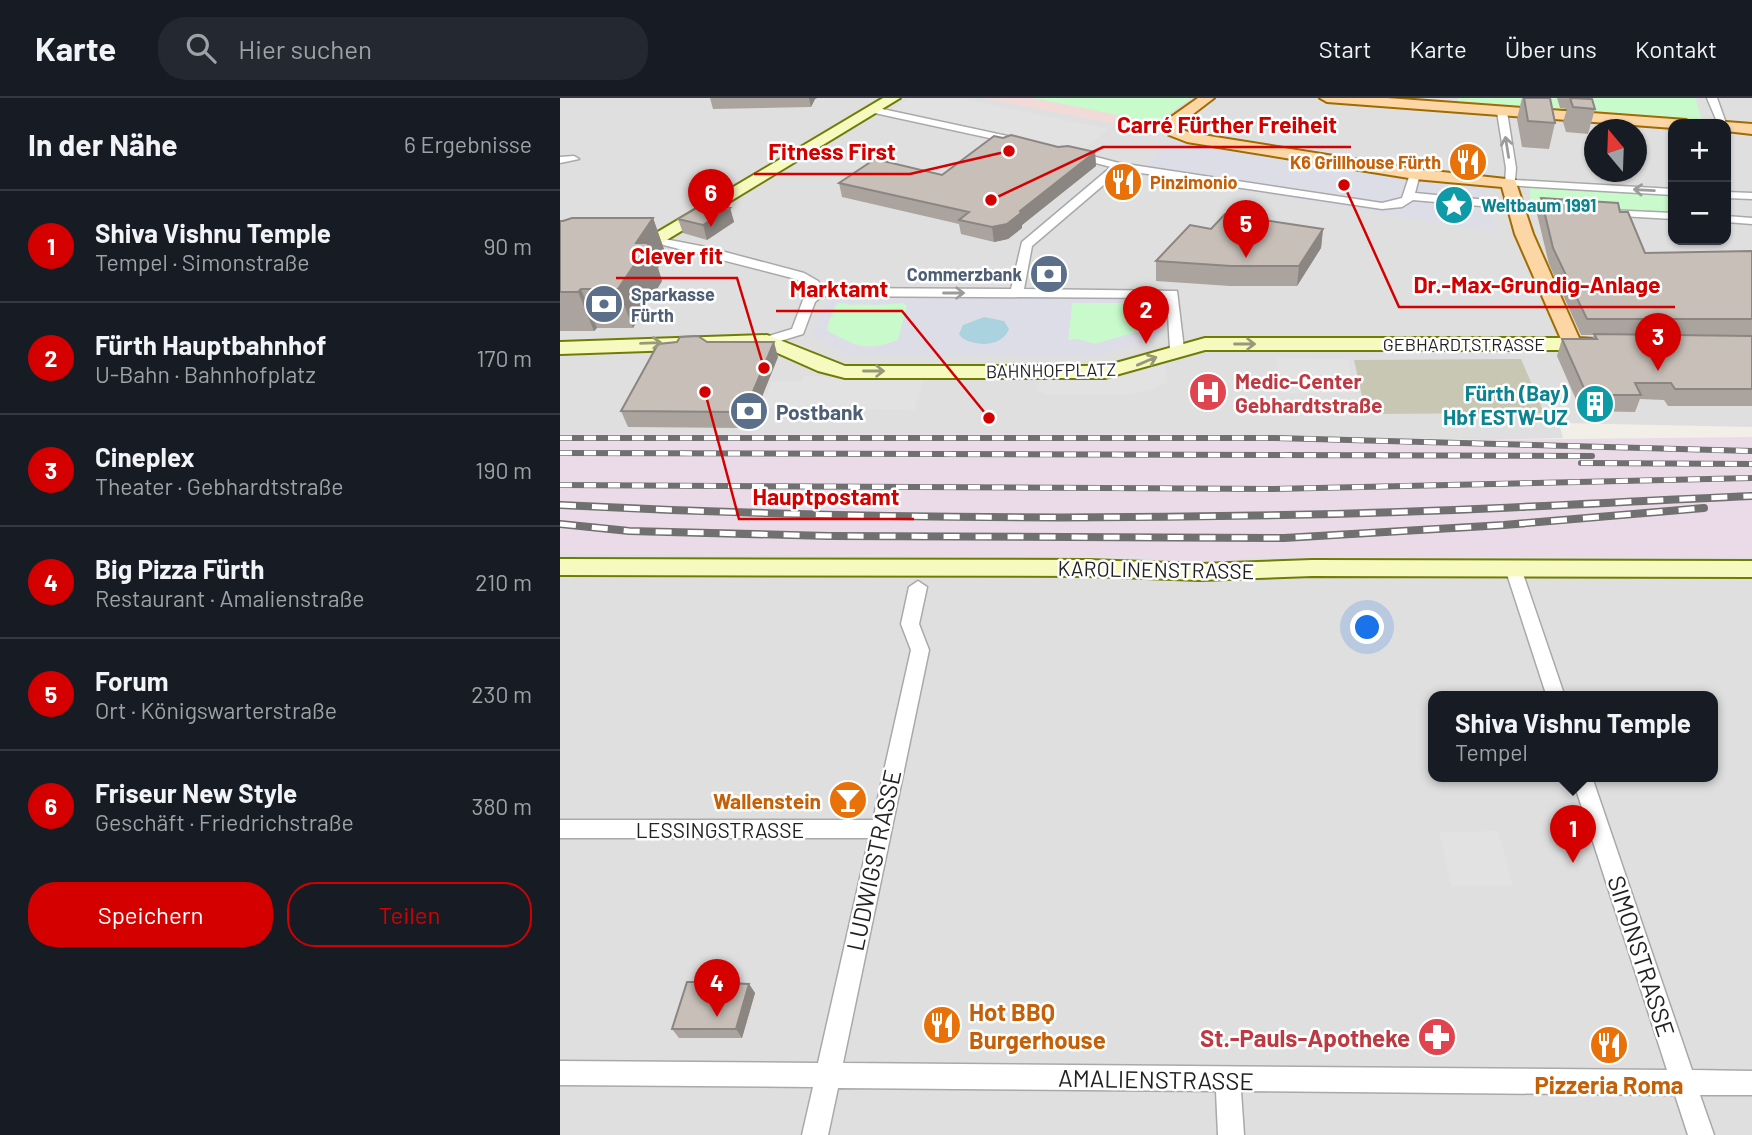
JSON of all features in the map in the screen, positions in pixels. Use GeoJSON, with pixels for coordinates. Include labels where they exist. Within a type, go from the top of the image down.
{"type":"FeatureCollection","features":[{"type":"Feature","properties":{"kind":"main road"},"geometry":{"type":"LineString","coordinates":[[617,241],[654,242],[893,98]]}},
{"type":"Feature","properties":{"kind":"main road"},"geometry":{"type":"LineString","coordinates":[[1207,98],[1172,129],[1188,137],[1415,174],[1509,183],[1515,207],[1572,344]]}},
{"type":"Feature","properties":{"kind":"main road"},"geometry":{"type":"LineString","coordinates":[[1326,98],[1668,123]]}},
{"type":"Feature","properties":{"kind":"main road"},"geometry":{"type":"LineString","coordinates":[[1731,127],[1752,129]]}},
{"type":"Feature","properties":{"kind":"main road"},"geometry":{"type":"LineString","coordinates":[[560,348],[767,341]]}},
{"type":"Feature","properties":{"kind":"main road","name":"BAHNHOFPLATZ"},"geometry":{"type":"LineString","coordinates":[[767,341],[825,367],[845,372],[1105,372],[1131,368],[1177,349]]}},
{"type":"Feature","properties":{"kind":"main road","name":"GEBHARDTSTRASSE"},"geometry":{"type":"LineString","coordinates":[[1177,349],[1205,344],[1620,344]]}},
{"type":"Feature","properties":{"kind":"main road","name":"KAROLINENSTRASSE"},"geometry":{"type":"LineString","coordinates":[[560,567],[1076,568],[1133,572],[1240,572],[1312,568],[1752,569]]}},
{"type":"Feature","properties":{"kind":"street"},"geometry":{"type":"LineString","coordinates":[[1712,98],[1721,119]]}},
{"type":"Feature","properties":{"kind":"street"},"geometry":{"type":"LineString","coordinates":[[873,110],[1044,147]]}},
{"type":"Feature","properties":{"kind":"street"},"geometry":{"type":"LineString","coordinates":[[1502,112],[1511,168],[1509,183],[1668,192]]}},
{"type":"Feature","properties":{"kind":"street"},"geometry":{"type":"LineString","coordinates":[[1056,150],[1119,166],[1382,206],[1398,205],[1409,196],[1415,174]]}},
{"type":"Feature","properties":{"kind":"street"},"geometry":{"type":"LineString","coordinates":[[560,160],[573,159]]}},
{"type":"Feature","properties":{"kind":"street"},"geometry":{"type":"LineString","coordinates":[[1017,293],[1026,245],[1119,166]]}},
{"type":"Feature","properties":{"kind":"street"},"geometry":{"type":"LineString","coordinates":[[1731,195],[1752,197]]}},
{"type":"Feature","properties":{"kind":"street"},"geometry":{"type":"LineString","coordinates":[[1409,196],[1570,211]]}},
{"type":"Feature","properties":{"kind":"street"},"geometry":{"type":"LineString","coordinates":[[1597,212],[1668,216]]}},
{"type":"Feature","properties":{"kind":"street"},"geometry":{"type":"LineString","coordinates":[[1731,219],[1752,221]]}},
{"type":"Feature","properties":{"kind":"street"},"geometry":{"type":"LineString","coordinates":[[654,242],[760,264],[800,276],[817,288],[1173,294],[1177,349]]}},
{"type":"Feature","properties":{"kind":"street"},"geometry":{"type":"LineString","coordinates":[[767,341],[798,331],[808,300],[817,288]]}},
{"type":"Feature","properties":{"kind":"street"},"geometry":{"type":"LineString","coordinates":[[1513,568],[1554,691]]}},
{"type":"Feature","properties":{"kind":"street","name":"LUDWIGSTRASSE"},"geometry":{"type":"LineString","coordinates":[[815,1135],[920,649],[910,624],[918,587]]}},
{"type":"Feature","properties":{"kind":"street","name":"SIMONSTRASSE"},"geometry":{"type":"LineString","coordinates":[[1584,782],[1701,1135]]}},
{"type":"Feature","properties":{"kind":"street","name":"LESSINGSTRASSE"},"geometry":{"type":"LineString","coordinates":[[560,829],[879,829]]}},
{"type":"Feature","properties":{"kind":"street","name":"AMALIENSTRASSE"},"geometry":{"type":"LineString","coordinates":[[560,1073],[1752,1083]]}},
{"type":"Feature","properties":{"kind":"street"},"geometry":{"type":"LineString","coordinates":[[1228,1080],[1231,1135]]}},
{"type":"Feature","properties":{"kind":"shaded area"},"geometry":{"type":"Polygon","coordinates":[[[560,98],[1458,98],[1458,102],[1688,119],[1668,119],[1668,245],[1731,245],[1731,119],[1701,119],[1695,98],[1752,98],[1752,427],[1559,423],[1563,438],[1489,440],[1123,433],[560,433],[560,98]]]}},
{"type":"Feature","properties":{"kind":"shaded area"},"geometry":{"type":"Polygon","coordinates":[[[910,98],[957,98],[1108,129],[1082,151],[889,111],[910,98]]]}},
{"type":"Feature","properties":{"kind":"shaded area"},"geometry":{"type":"Polygon","coordinates":[[[984,98],[1032,98],[1150,121],[1141,129],[984,98]]]}},
{"type":"Feature","properties":{"kind":"shaded area"},"geometry":{"type":"Polygon","coordinates":[[[1175,137],[1475,183],[1484,190],[1485,201],[1499,233],[1138,173],[1175,137]]]}},
{"type":"Feature","properties":{"kind":"shaded area"},"geometry":{"type":"Polygon","coordinates":[[[1152,298],[1161,301],[1160,336],[1099,356],[848,356],[812,335],[825,302],[833,299],[1152,298]],[[837,303],[831,314],[834,315],[829,319],[827,331],[859,347],[879,347],[898,340],[907,306],[903,303],[837,303]],[[1072,303],[1068,340],[1078,339],[1095,344],[1151,328],[1153,303],[1072,303]],[[984,317],[968,321],[959,334],[975,344],[999,341],[1008,333],[1004,321],[984,317]]]}},
{"type":"Feature","properties":{"kind":"shaded area"},"geometry":{"type":"Polygon","coordinates":[[[1277,358],[1348,359],[1354,393],[1280,393],[1277,358]]]}},
{"type":"Feature","properties":{"kind":"shaded area"},"geometry":{"type":"Polygon","coordinates":[[[1165,359],[1167,382],[1153,389],[1131,394],[1044,394],[1037,390],[1040,376],[1106,376],[1134,372],[1165,359]]]}},
{"type":"Feature","properties":{"kind":"shaded area"},"geometry":{"type":"Polygon","coordinates":[[[1521,359],[1544,413],[1366,414],[1354,360],[1521,359]]]}},
{"type":"Feature","properties":{"kind":"shaded area"},"geometry":{"type":"Polygon","coordinates":[[[804,376],[924,376],[915,410],[761,408],[772,382],[801,382],[804,376]]]}},
{"type":"Feature","properties":{"kind":"shaded area"},"geometry":{"type":"Polygon","coordinates":[[[560,433],[1123,433],[1489,440],[1752,437],[1752,557],[1241,558],[1241,563],[1150,563],[1150,558],[560,553],[560,433]]]}},
{"type":"Feature","properties":{"kind":"shaded area"},"geometry":{"type":"Polygon","coordinates":[[[560,553],[1150,558],[1150,563],[1241,563],[1240,558],[1752,557],[1752,1135],[560,1135],[560,553]]]}},
{"type":"Feature","properties":{"kind":"shaded area"},"geometry":{"type":"Polygon","coordinates":[[[1498,831],[1513,886],[1451,886],[1439,832],[1498,831]]]}},
{"type":"Feature","properties":{"kind":"green space"},"geometry":{"type":"Polygon","coordinates":[[[1033,98],[1191,98],[1162,119],[1142,120],[1033,98]]]}},
{"type":"Feature","properties":{"kind":"green space"},"geometry":{"type":"Polygon","coordinates":[[[1458,98],[1695,98],[1702,119],[1688,119],[1458,102],[1458,98]]]}},
{"type":"Feature","properties":{"kind":"green space"},"geometry":{"type":"Polygon","coordinates":[[[1530,188],[1668,196],[1668,214],[1531,205],[1530,188]]]}},
{"type":"Feature","properties":{"kind":"green space"},"geometry":{"type":"Polygon","coordinates":[[[837,303],[904,303],[907,306],[898,340],[877,346],[861,346],[827,331],[830,315],[837,303]]]}},
{"type":"Feature","properties":{"kind":"green space"},"geometry":{"type":"Polygon","coordinates":[[[1072,303],[1153,303],[1152,328],[1095,344],[1078,339],[1068,340],[1072,303]]]}},
{"type":"Feature","properties":{"kind":"water"},"geometry":{"type":"Polygon","coordinates":[[[984,317],[1004,321],[1009,329],[1006,335],[989,344],[962,338],[959,334],[963,325],[984,317]]]}},
{"type":"Feature","properties":{"kind":"building"},"geometry":{"type":"Polygon","coordinates":[[[1524,98],[1550,98],[1555,123],[1528,121],[1524,98]]]}},
{"type":"Feature","properties":{"kind":"building"},"geometry":{"type":"Polygon","coordinates":[[[1570,98],[1592,99],[1595,109],[1573,107],[1570,98]]]}},
{"type":"Feature","properties":{"kind":"building"},"geometry":{"type":"Polygon","coordinates":[[[1011,135],[1058,147],[1068,146],[1095,152],[1007,224],[992,227],[959,220],[969,212],[839,183],[875,159],[942,175],[994,136],[1003,138],[1011,135]]]}},
{"type":"Feature","properties":{"kind":"building"},"geometry":{"type":"Polygon","coordinates":[[[1541,198],[1618,203],[1620,212],[1628,212],[1645,253],[1752,251],[1752,319],[1587,319],[1553,248],[1541,198]]]}},
{"type":"Feature","properties":{"kind":"building"},"geometry":{"type":"Polygon","coordinates":[[[707,202],[730,208],[703,225],[678,219],[707,202]]]}},
{"type":"Feature","properties":{"kind":"building"},"geometry":{"type":"Polygon","coordinates":[[[1225,214],[1323,229],[1299,266],[1231,266],[1156,261],[1190,225],[1211,229],[1225,214]]]}},
{"type":"Feature","properties":{"kind":"building"},"geometry":{"type":"Polygon","coordinates":[[[572,218],[653,218],[636,243],[649,243],[618,289],[560,292],[560,221],[572,218]]]}},
{"type":"Feature","properties":{"kind":"building"},"geometry":{"type":"Polygon","coordinates":[[[1594,334],[1752,336],[1752,389],[1675,389],[1671,383],[1635,383],[1641,395],[1587,395],[1562,339],[1597,339],[1594,334]]]}},
{"type":"Feature","properties":{"kind":"building"},"geometry":{"type":"Polygon","coordinates":[[[698,336],[707,342],[774,342],[746,408],[736,412],[621,411],[658,344],[677,342],[680,337],[698,336]]]}},
{"type":"Feature","properties":{"kind":"building"},"geometry":{"type":"Polygon","coordinates":[[[711,973],[731,974],[728,983],[749,984],[736,1029],[672,1029],[687,982],[709,982],[711,973]]]}},
{"type":"Feature","properties":{"kind":"railway"},"geometry":{"type":"LineString","coordinates":[[560,438],[1275,438],[1752,451]]}},
{"type":"Feature","properties":{"kind":"railway"},"geometry":{"type":"LineString","coordinates":[[560,453],[1592,456]]}},
{"type":"Feature","properties":{"kind":"railway"},"geometry":{"type":"LineString","coordinates":[[1581,463],[1752,464]]}},
{"type":"Feature","properties":{"kind":"railway"},"geometry":{"type":"LineString","coordinates":[[560,485],[1273,489],[1752,478]]}},
{"type":"Feature","properties":{"kind":"railway"},"geometry":{"type":"LineString","coordinates":[[560,505],[874,516],[1189,517],[1399,512],[1752,496]]}},
{"type":"Feature","properties":{"kind":"railway"},"geometry":{"type":"LineString","coordinates":[[560,524],[629,531],[829,536],[1284,538],[1504,525],[1704,508]]}},
{"type":"Feature","properties":{"kind":"place","name":"Fitness First"},"geometry":{"type":"Point","coordinates":[1009,151]}},
{"type":"Feature","properties":{"kind":"place","name":"K6 Grillhouse Fürth"},"geometry":{"type":"Point","coordinates":[1468,162]}},
{"type":"Feature","properties":{"kind":"place","name":"Pinzimonio"},"geometry":{"type":"Point","coordinates":[1123,182]}},
{"type":"Feature","properties":{"kind":"place","name":"Dr.-Max-Grundig-Anlage"},"geometry":{"type":"Point","coordinates":[1344,185]}},
{"type":"Feature","properties":{"kind":"place","name":"Carré Fürther Freiheit"},"geometry":{"type":"Point","coordinates":[991,200]}},
{"type":"Feature","properties":{"kind":"place","name":"Weltbaum 1991"},"geometry":{"type":"Point","coordinates":[1454,205]}},
{"type":"Feature","properties":{"kind":"place","name":"Friseur New Style"},"geometry":{"type":"Point","coordinates":[711,227]}},
{"type":"Feature","properties":{"kind":"place","name":"Forum"},"geometry":{"type":"Point","coordinates":[1246,258]}},
{"type":"Feature","properties":{"kind":"place","name":"Commerzbank"},"geometry":{"type":"Point","coordinates":[1049,274]}},
{"type":"Feature","properties":{"kind":"place","name":"Sparkasse Fürth"},"geometry":{"type":"Point","coordinates":[604,304]}},
{"type":"Feature","properties":{"kind":"place","name":"Fürth Hauptbahnhof"},"geometry":{"type":"Point","coordinates":[1146,344]}},
{"type":"Feature","properties":{"kind":"place","name":"Clever fit"},"geometry":{"type":"Point","coordinates":[764,368]}},
{"type":"Feature","properties":{"kind":"place","name":"Cineplex"},"geometry":{"type":"Point","coordinates":[1658,371]}},
{"type":"Feature","properties":{"kind":"place","name":"Hauptpostamt"},"geometry":{"type":"Point","coordinates":[705,392]}},
{"type":"Feature","properties":{"kind":"place","name":"Medic-Center Gebhardtstraße"},"geometry":{"type":"Point","coordinates":[1208,392]}},
{"type":"Feature","properties":{"kind":"place","name":"Fürth (Bay) Hbf ESTW-UZ"},"geometry":{"type":"Point","coordinates":[1595,404]}},
{"type":"Feature","properties":{"kind":"place","name":"Postbank"},"geometry":{"type":"Point","coordinates":[749,411]}},
{"type":"Feature","properties":{"kind":"place","name":"Marktamt"},"geometry":{"type":"Point","coordinates":[989,418]}},
{"type":"Feature","properties":{"kind":"place","name":"Wallenstein"},"geometry":{"type":"Point","coordinates":[848,800]}},
{"type":"Feature","properties":{"kind":"place","name":"Shiva Vishnu Temple"},"geometry":{"type":"Point","coordinates":[1573,863]}},
{"type":"Feature","properties":{"kind":"place","name":"Big Pizza Fürth"},"geometry":{"type":"Point","coordinates":[717,1017]}},
{"type":"Feature","properties":{"kind":"place","name":"Hot BBQ Burgerhouse"},"geometry":{"type":"Point","coordinates":[942,1025]}},
{"type":"Feature","properties":{"kind":"place","name":"St.-Pauls-Apotheke"},"geometry":{"type":"Point","coordinates":[1437,1037]}},
{"type":"Feature","properties":{"kind":"place","name":"Pizzeria Roma"},"geometry":{"type":"Point","coordinates":[1609,1045]}}]}
